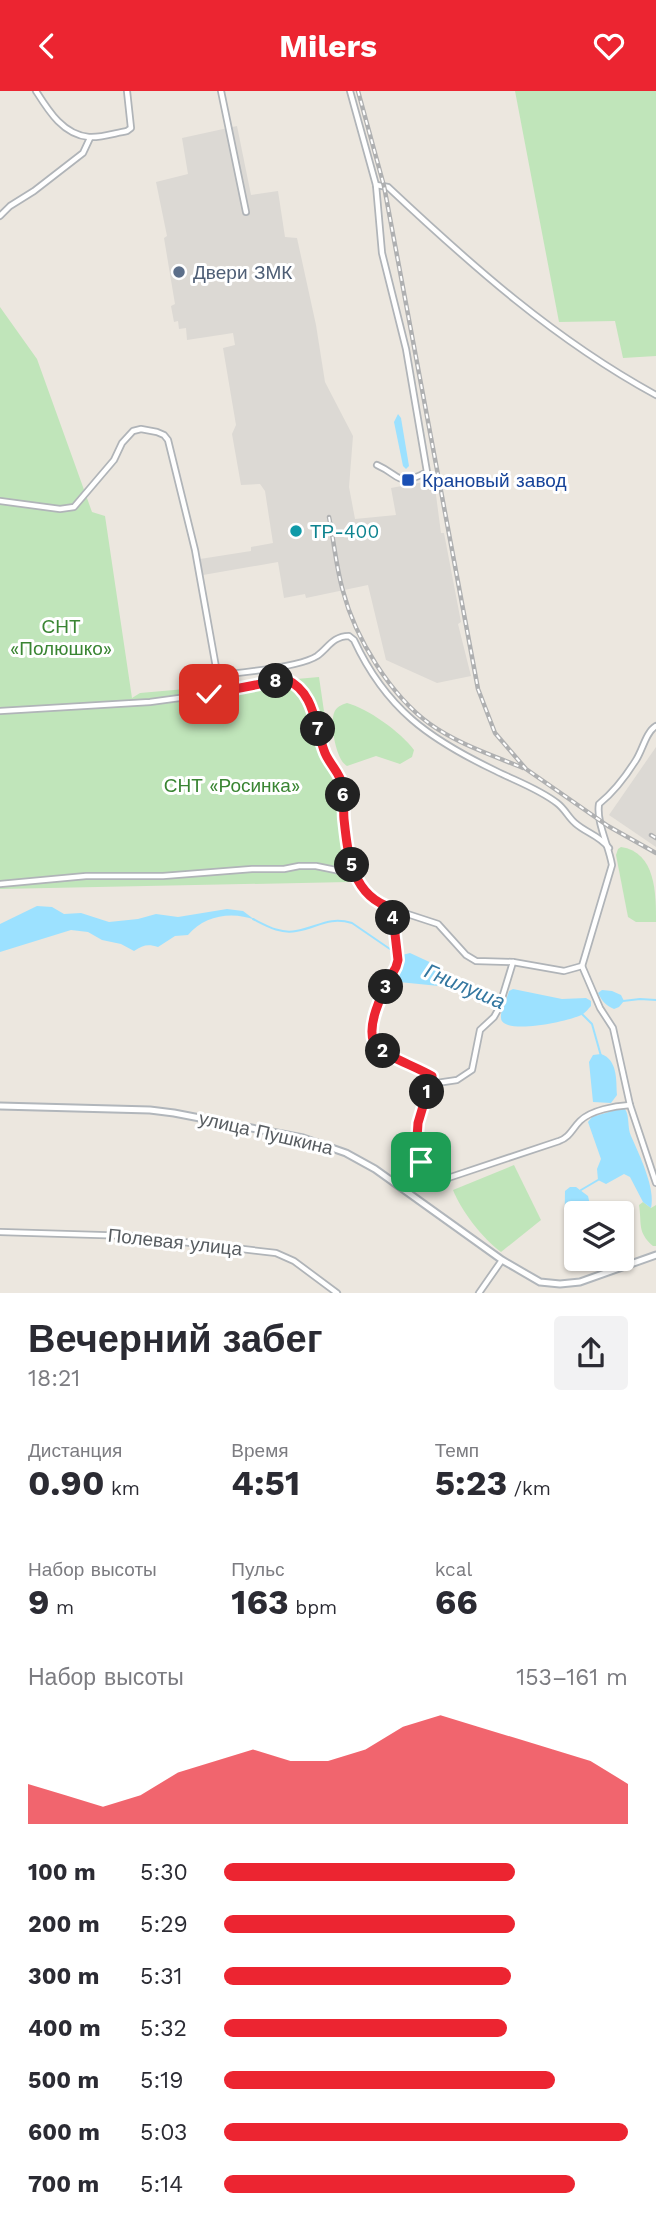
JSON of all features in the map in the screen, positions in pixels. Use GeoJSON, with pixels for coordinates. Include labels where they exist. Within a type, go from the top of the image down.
{"type":"FeatureCollection","features":[{"type":"Feature","properties":{"kind":"main road","name":"улица Пушкина"},"geometry":{"type":"LineString","coordinates":[[0,1106],[150,1110],[303,1138],[346,1153],[375,1169],[502,1260],[541,1282],[580,1282],[656,1255]]}},
{"type":"Feature","properties":{"kind":"street"},"geometry":{"type":"LineString","coordinates":[[36,91],[60,124],[76,134],[90,138],[131,128],[127,91]]}},
{"type":"Feature","properties":{"kind":"street"},"geometry":{"type":"LineString","coordinates":[[221,91],[246,212]]}},
{"type":"Feature","properties":{"kind":"street"},"geometry":{"type":"LineString","coordinates":[[350,91],[376,185],[382,253],[406,349],[427,472],[405,481],[396,479],[377,465]]}},
{"type":"Feature","properties":{"kind":"street"},"geometry":{"type":"LineString","coordinates":[[0,216],[83,153],[90,138]]}},
{"type":"Feature","properties":{"kind":"street"},"geometry":{"type":"LineString","coordinates":[[376,185],[388,187],[457,252],[554,331],[621,376],[656,395]]}},
{"type":"Feature","properties":{"kind":"street"},"geometry":{"type":"LineString","coordinates":[[0,501],[60,509],[74,507],[114,460],[122,443],[133,431],[141,429],[164,435],[168,440],[188,519],[216,673],[219,676],[299,662],[319,655],[322,649],[334,640],[349,636],[383,690],[406,715],[430,735],[447,747],[555,801],[577,825],[597,835],[609,848]]}},
{"type":"Feature","properties":{"kind":"street"},"geometry":{"type":"LineString","coordinates":[[0,711],[150,702],[286,679],[298,685],[307,697],[325,753],[341,779],[350,861],[370,898],[438,924],[466,955],[476,961],[513,962],[564,971],[582,966]]}},
{"type":"Feature","properties":{"kind":"street"},"geometry":{"type":"LineString","coordinates":[[656,726],[650,730],[644,747],[611,795],[599,804],[598,811],[612,865],[582,966],[600,1008],[613,1028],[630,1105],[656,1183]]}},
{"type":"Feature","properties":{"kind":"street"},"geometry":{"type":"LineString","coordinates":[[0,884],[86,876],[163,876],[299,866],[316,866],[355,874]]}},
{"type":"Feature","properties":{"kind":"street"},"geometry":{"type":"LineString","coordinates":[[392,908],[398,960],[377,1007],[372,1038],[379,1049],[432,1076],[418,1123],[417,1138],[421,1162],[410,1184]]}},
{"type":"Feature","properties":{"kind":"street"},"geometry":{"type":"LineString","coordinates":[[430,1084],[457,1080],[472,1070],[480,1030],[499,1008],[513,962]]}},
{"type":"Feature","properties":{"kind":"street"},"geometry":{"type":"LineString","coordinates":[[398,1185],[436,1182],[559,1141],[570,1135],[588,1115],[630,1105]]}},
{"type":"Feature","properties":{"kind":"street","name":"Полевая улица"},"geometry":{"type":"LineString","coordinates":[[0,1232],[132,1236],[276,1253],[294,1261],[337,1293]]}},
{"type":"Feature","properties":{"kind":"street"},"geometry":{"type":"LineString","coordinates":[[479,1293],[502,1260]]}},
{"type":"Feature","properties":{"kind":"shaded area"},"geometry":{"type":"Polygon","coordinates":[[[237,126],[251,195],[278,191],[285,237],[297,238],[325,382],[353,436],[349,487],[355,519],[396,515],[391,488],[434,480],[441,533],[444,533],[461,622],[458,624],[471,676],[437,683],[386,660],[368,585],[306,598],[305,594],[284,598],[278,562],[203,575],[200,559],[251,551],[251,547],[273,543],[265,491],[260,484],[241,485],[232,434],[236,425],[223,348],[235,345],[233,333],[187,340],[186,328],[179,329],[178,321],[174,322],[171,306],[175,304],[164,238],[167,236],[156,182],[188,174],[182,138],[237,126]]]}},
{"type":"Feature","properties":{"kind":"shaded area"},"geometry":{"type":"Polygon","coordinates":[[[656,747],[656,847],[609,815],[656,747]]]}},
{"type":"Feature","properties":{"kind":"green space"},"geometry":{"type":"Polygon","coordinates":[[[515,91],[656,91],[656,356],[623,358],[615,321],[559,322],[515,91]]]}},
{"type":"Feature","properties":{"kind":"green space","name":"СНТ «Росинка»"},"geometry":{"type":"Polygon","coordinates":[[[0,307],[37,359],[92,512],[105,516],[132,698],[140,693],[319,677],[349,882],[0,889],[0,307]]]}},
{"type":"Feature","properties":{"kind":"green space"},"geometry":{"type":"Polygon","coordinates":[[[347,703],[374,715],[392,729],[414,750],[412,757],[400,764],[376,756],[347,766],[337,750],[333,718],[335,711],[347,703]]]}},
{"type":"Feature","properties":{"kind":"green space"},"geometry":{"type":"Polygon","coordinates":[[[621,847],[641,857],[652,876],[656,922],[636,922],[628,917],[616,855],[621,847]]]}},
{"type":"Feature","properties":{"kind":"green space"},"geometry":{"type":"Polygon","coordinates":[[[514,1165],[541,1220],[501,1252],[473,1224],[453,1190],[514,1165]]]}},
{"type":"Feature","properties":{"kind":"green space"},"geometry":{"type":"Polygon","coordinates":[[[643,1202],[651,1208],[656,1205],[656,1246],[648,1241],[642,1232],[639,1205],[643,1202]]]}},
{"type":"Feature","properties":{"kind":"water"},"geometry":{"type":"Polygon","coordinates":[[[398,414],[401,418],[409,466],[406,469],[403,466],[394,422],[398,414]]]}},
{"type":"Feature","properties":{"kind":"water"},"geometry":{"type":"Polygon","coordinates":[[[37,906],[52,907],[64,914],[81,913],[109,922],[156,914],[178,917],[227,909],[243,911],[255,920],[237,916],[210,919],[188,935],[175,936],[158,947],[140,947],[134,951],[88,932],[71,930],[0,952],[0,924],[37,906]]]}},
{"type":"Feature","properties":{"kind":"water"},"geometry":{"type":"Polygon","coordinates":[[[410,953],[436,965],[468,992],[449,987],[399,982],[396,977],[402,955],[410,953]]]}},
{"type":"Feature","properties":{"kind":"water"},"geometry":{"type":"Polygon","coordinates":[[[513,989],[562,999],[586,998],[591,1001],[591,1006],[583,1014],[566,1020],[513,1026],[504,1023],[501,1015],[509,991],[513,989]]]}},
{"type":"Feature","properties":{"kind":"water"},"geometry":{"type":"Polygon","coordinates":[[[602,990],[621,995],[624,1001],[614,1009],[604,1003],[598,993],[602,990]]]}},
{"type":"Feature","properties":{"kind":"water"},"geometry":{"type":"Polygon","coordinates":[[[601,1054],[611,1061],[615,1071],[617,1095],[611,1103],[593,1102],[589,1062],[593,1055],[601,1054]]]}},
{"type":"Feature","properties":{"kind":"water"},"geometry":{"type":"Polygon","coordinates":[[[625,1109],[627,1112],[630,1133],[651,1191],[651,1208],[643,1202],[630,1177],[624,1174],[606,1184],[598,1180],[597,1169],[601,1159],[588,1122],[592,1117],[625,1109]]]}},
{"type":"Feature","properties":{"kind":"water"},"geometry":{"type":"Polygon","coordinates":[[[576,1187],[588,1196],[589,1201],[565,1201],[565,1191],[576,1187]]]}},
{"type":"Feature","properties":{"kind":"waterway","name":"Гнилуша"},"geometry":{"type":"LineString","coordinates":[[253,919],[274,929],[290,932],[329,922],[352,923],[403,958]]}},
{"type":"Feature","properties":{"kind":"waterway","name":"Гнилуша"},"geometry":{"type":"LineString","coordinates":[[467,991],[498,1003]]}},
{"type":"Feature","properties":{"kind":"waterway","name":"Гнилуша"},"geometry":{"type":"LineString","coordinates":[[623,1001],[656,1000]]}},
{"type":"Feature","properties":{"kind":"waterway"},"geometry":{"type":"LineString","coordinates":[[582,1014],[592,1024],[601,1056]]}},
{"type":"Feature","properties":{"kind":"waterway"},"geometry":{"type":"LineString","coordinates":[[581,1190],[598,1180]]}},
{"type":"Feature","properties":{"kind":"railway"},"geometry":{"type":"LineString","coordinates":[[358,91],[384,186],[478,689],[495,733],[526,769],[608,826],[656,853]]}},
{"type":"Feature","properties":{"kind":"railway"},"geometry":{"type":"LineString","coordinates":[[329,517],[339,573],[349,609],[356,628],[388,682],[430,724],[475,749],[523,768]]}},
{"type":"Feature","properties":{"kind":"railway"},"geometry":{"type":"LineString","coordinates":[[651,835],[656,838]]}},
{"type":"Feature","properties":{"kind":"place","name":"Двери ЗМК"},"geometry":{"type":"Point","coordinates":[179,272]}},
{"type":"Feature","properties":{"kind":"place","name":"Крановый завод"},"geometry":{"type":"Point","coordinates":[408,480]}},
{"type":"Feature","properties":{"kind":"place","name":"ТР-400"},"geometry":{"type":"Point","coordinates":[296,531]}},
{"type":"Feature","properties":{"kind":"route"},"geometry":{"type":"LineString","coordinates":[[209,694],[286,679],[298,685],[307,697],[325,753],[343,785],[350,861],[358,882],[370,898],[392,908],[398,960],[377,1007],[372,1038],[379,1049],[432,1076],[418,1123],[417,1138],[421,1162]]}},
{"type":"Feature","properties":{"kind":"park label","name":"СНТ «Полюшко»"},"geometry":{"type":"Point","coordinates":[61,637]}}]}
